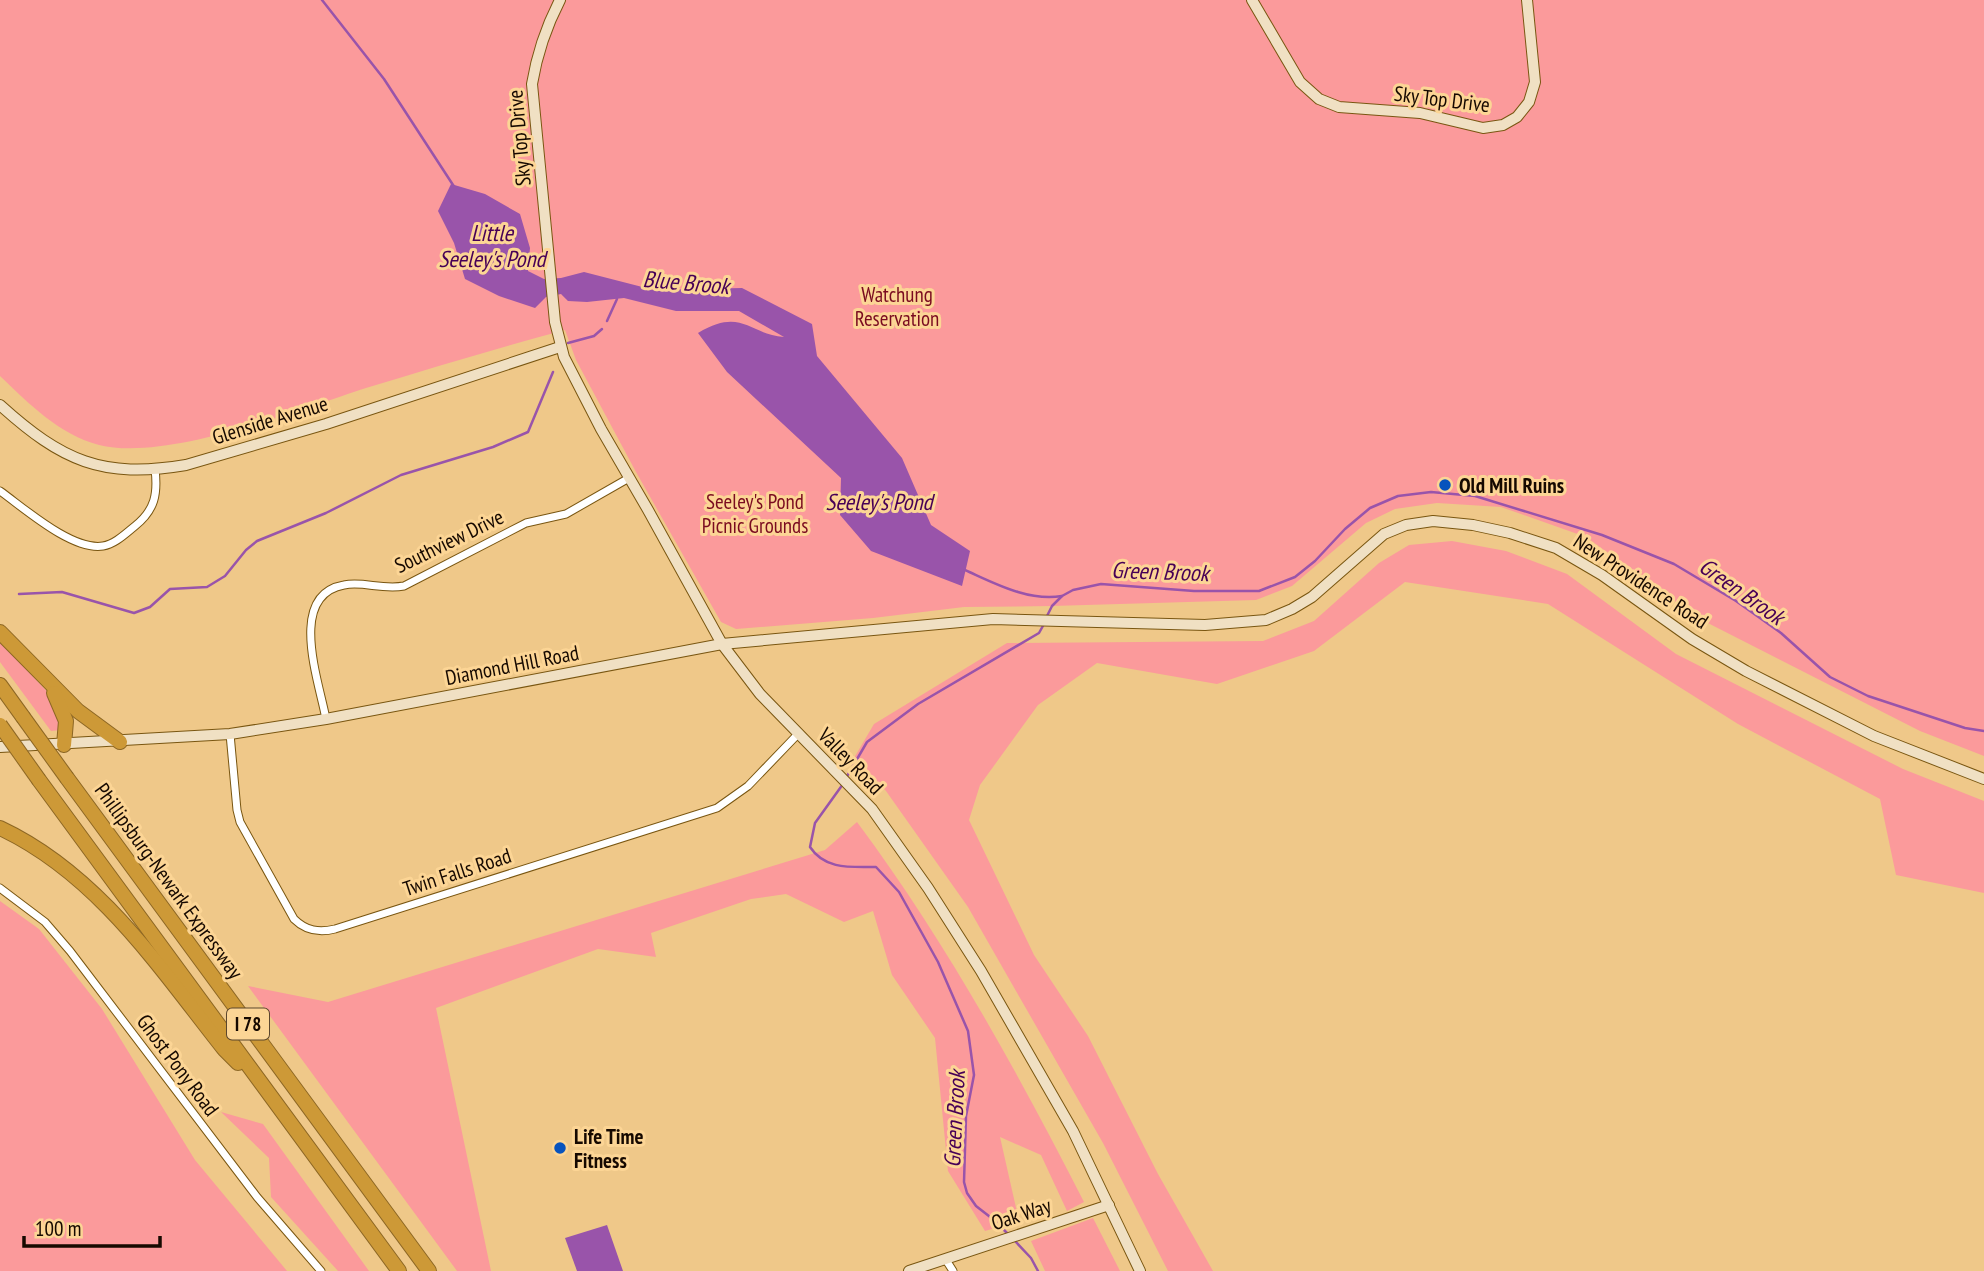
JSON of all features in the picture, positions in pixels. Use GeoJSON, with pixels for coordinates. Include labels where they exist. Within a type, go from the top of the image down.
{"type":"FeatureCollection","features":[{"type":"Feature","properties":{"kind":"highway"},"geometry":{"type":"LineString","coordinates":[[0,632],[47,682],[84,716],[120,742]]}},
{"type":"Feature","properties":{"kind":"highway"},"geometry":{"type":"LineString","coordinates":[[47,682],[64,714],[67,729],[64,745]]}},
{"type":"Feature","properties":{"kind":"highway","name":"Phillipsburg-Newark Expressway"},"geometry":{"type":"LineString","coordinates":[[0,685],[429,1271]]}},
{"type":"Feature","properties":{"kind":"highway","name":"I 78"},"geometry":{"type":"LineString","coordinates":[[0,724],[399,1271]]}},
{"type":"Feature","properties":{"kind":"highway"},"geometry":{"type":"LineString","coordinates":[[0,828],[46,854],[111,910],[224,1049],[263,1086]]}},
{"type":"Feature","properties":{"kind":"main road","name":"Sky Top Drive"},"geometry":{"type":"LineString","coordinates":[[551,277],[532,84],[536,59],[560,0]]}},
{"type":"Feature","properties":{"kind":"main road","name":"Sky Top Drive"},"geometry":{"type":"LineString","coordinates":[[1252,0],[1300,82],[1319,99],[1339,107],[1420,113],[1483,128],[1503,125],[1517,117],[1530,102],[1535,82],[1527,0]]}},
{"type":"Feature","properties":{"kind":"main road","name":"Valley Road"},"geometry":{"type":"LineString","coordinates":[[551,277],[560,347],[601,429],[722,644],[760,694],[872,809],[920,877],[981,971],[1073,1131],[1140,1271]]}},
{"type":"Feature","properties":{"kind":"main road","name":"Glenside Avenue"},"geometry":{"type":"LineString","coordinates":[[0,405],[53,448],[78,461],[106,468],[155,469],[186,465],[314,428],[560,347]]}},
{"type":"Feature","properties":{"kind":"main road","name":"New Providence Road"},"geometry":{"type":"LineString","coordinates":[[1030,620],[1205,625],[1266,620],[1312,597],[1376,540],[1395,528],[1425,522],[1473,525],[1510,533],[1556,548],[1602,575],[1692,639],[1746,671],[1874,736],[1984,779]]}},
{"type":"Feature","properties":{"kind":"main road","name":"Diamond Hill Road"},"geometry":{"type":"LineString","coordinates":[[0,747],[230,734],[326,719],[722,644],[970,621],[1030,620]]}},
{"type":"Feature","properties":{"kind":"main road","name":"Oak Way"},"geometry":{"type":"LineString","coordinates":[[909,1271],[946,1265],[998,1241],[1109,1205]]}},
{"type":"Feature","properties":{"kind":"street"},"geometry":{"type":"LineString","coordinates":[[0,491],[59,532],[100,546],[113,543],[149,512],[156,493],[155,469]]}},
{"type":"Feature","properties":{"kind":"street","name":"Southview Drive"},"geometry":{"type":"LineString","coordinates":[[326,719],[310,630],[315,605],[325,593],[341,585],[350,584],[384,588],[404,586],[526,523],[566,514],[629,478]]}},
{"type":"Feature","properties":{"kind":"street","name":"Twin Falls Road"},"geometry":{"type":"LineString","coordinates":[[230,734],[240,821],[294,919],[300,926],[317,931],[335,929],[717,808],[748,786],[798,734]]}},
{"type":"Feature","properties":{"kind":"street","name":"Ghost Pony Road"},"geometry":{"type":"LineString","coordinates":[[0,888],[45,922],[70,951],[257,1197],[321,1271]]}},
{"type":"Feature","properties":{"kind":"street"},"geometry":{"type":"LineString","coordinates":[[946,1265],[953,1271]]}},
{"type":"Feature","properties":{"kind":"green space","name":"Watchung Reservation"},"geometry":{"type":"Polygon","coordinates":[[[0,0],[1984,0],[1984,756],[1920,731],[1698,618],[1586,537],[1501,507],[1437,503],[1395,509],[1366,523],[1292,586],[1256,600],[964,607],[873,618],[736,629],[721,622],[576,360],[565,330],[366,388],[270,420],[195,440],[127,448],[99,445],[85,440],[45,417],[0,376],[0,0]]]}},
{"type":"Feature","properties":{"kind":"green space"},"geometry":{"type":"Polygon","coordinates":[[[1452,541],[1506,551],[1567,574],[1676,654],[1903,769],[1984,801],[1984,893],[1896,875],[1880,799],[1738,724],[1548,604],[1405,582],[1314,651],[1217,684],[1097,663],[1038,705],[980,785],[969,820],[1034,955],[1088,1036],[1158,1174],[1213,1271],[1168,1271],[1103,1143],[968,907],[886,791],[854,758],[874,724],[1007,643],[1263,641],[1314,621],[1379,563],[1409,545],[1452,541]]]}},
{"type":"Feature","properties":{"kind":"green space"},"geometry":{"type":"Polygon","coordinates":[[[0,641],[54,699],[61,730],[51,731],[0,662],[0,641]]]}},
{"type":"Feature","properties":{"kind":"green space"},"geometry":{"type":"Polygon","coordinates":[[[857,822],[950,960],[1033,1104],[1084,1202],[1067,1211],[1041,1155],[1000,1137],[1019,1221],[985,1231],[948,1171],[935,1038],[892,975],[873,911],[844,922],[786,894],[751,899],[651,933],[656,957],[598,949],[436,1008],[491,1271],[457,1271],[248,986],[328,1002],[825,850],[857,822]]]}},
{"type":"Feature","properties":{"kind":"green space"},"geometry":{"type":"Polygon","coordinates":[[[0,901],[39,929],[102,1009],[195,1160],[287,1271],[0,1271],[0,901]]]}},
{"type":"Feature","properties":{"kind":"green space"},"geometry":{"type":"Polygon","coordinates":[[[221,1112],[263,1124],[369,1271],[338,1271],[271,1197],[269,1158],[221,1112]]]}},
{"type":"Feature","properties":{"kind":"green space"},"geometry":{"type":"Polygon","coordinates":[[[1093,1218],[1120,1271],[1045,1271],[1031,1241],[1093,1218]]]}},
{"type":"Feature","properties":{"kind":"water","name":"Seeley's Pond"},"geometry":{"type":"Polygon","coordinates":[[[451,184],[485,194],[520,214],[530,248],[528,271],[544,279],[584,272],[654,290],[742,288],[812,324],[817,356],[902,458],[931,525],[970,551],[962,586],[871,551],[840,515],[841,478],[727,372],[698,333],[725,322],[735,322],[784,337],[739,311],[676,311],[624,298],[568,301],[561,294],[546,297],[535,308],[499,296],[465,279],[454,243],[438,211],[451,184]]]}},
{"type":"Feature","properties":{"kind":"water"},"geometry":{"type":"Polygon","coordinates":[[[607,1225],[623,1271],[577,1271],[565,1238],[607,1225]]]}},
{"type":"Feature","properties":{"kind":"waterway","name":"Blue Brook"},"geometry":{"type":"LineString","coordinates":[[322,0],[384,79],[455,188]]}},
{"type":"Feature","properties":{"kind":"waterway"},"geometry":{"type":"LineString","coordinates":[[607,321],[617,299]]}},
{"type":"Feature","properties":{"kind":"waterway"},"geometry":{"type":"LineString","coordinates":[[568,343],[594,336],[602,329]]}},
{"type":"Feature","properties":{"kind":"waterway"},"geometry":{"type":"LineString","coordinates":[[19,594],[62,592],[134,613],[150,607],[170,589],[207,587],[225,576],[257,541],[326,513],[401,475],[493,447],[528,432],[553,372]]}},
{"type":"Feature","properties":{"kind":"waterway","name":"Green Brook"},"geometry":{"type":"LineString","coordinates":[[1046,618],[1052,606],[1062,596],[1073,590],[1101,584],[1194,591],[1259,591],[1295,577],[1370,508],[1398,496],[1431,492],[1475,496],[1602,535],[1674,564],[1736,601],[1781,633],[1830,677],[1868,696],[1965,728],[1984,731]]}},
{"type":"Feature","properties":{"kind":"waterway","name":"Blue Brook"},"geometry":{"type":"LineString","coordinates":[[965,570],[1024,594],[1062,596]]}},
{"type":"Feature","properties":{"kind":"waterway","name":"Green Brook"},"geometry":{"type":"LineString","coordinates":[[846,778],[867,742],[918,704],[1039,633],[1044,624]]}},
{"type":"Feature","properties":{"kind":"waterway","name":"Green Brook"},"geometry":{"type":"LineString","coordinates":[[843,784],[815,823],[810,847],[823,860],[839,866],[876,867],[899,892],[938,962],[968,1031],[974,1075],[966,1116],[964,1182],[967,1193],[976,1206],[1010,1236]]}},
{"type":"Feature","properties":{"kind":"waterway","name":"Green Brook"},"geometry":{"type":"LineString","coordinates":[[1014,1240],[1031,1258],[1038,1271]]}},
{"type":"Feature","properties":{"kind":"place","name":"Old Mill Ruins"},"geometry":{"type":"Point","coordinates":[1445,485]}},
{"type":"Feature","properties":{"kind":"place","name":"Life Time Fitness"},"geometry":{"type":"Point","coordinates":[560,1148]}},
{"type":"Feature","properties":{"kind":"water label","name":"Little Seeley's Pond"},"geometry":{"type":"Point","coordinates":[492,245]}},
{"type":"Feature","properties":{"kind":"park label","name":"Seeley's Pond Picnic Grounds"},"geometry":{"type":"Point","coordinates":[755,513]}}]}
